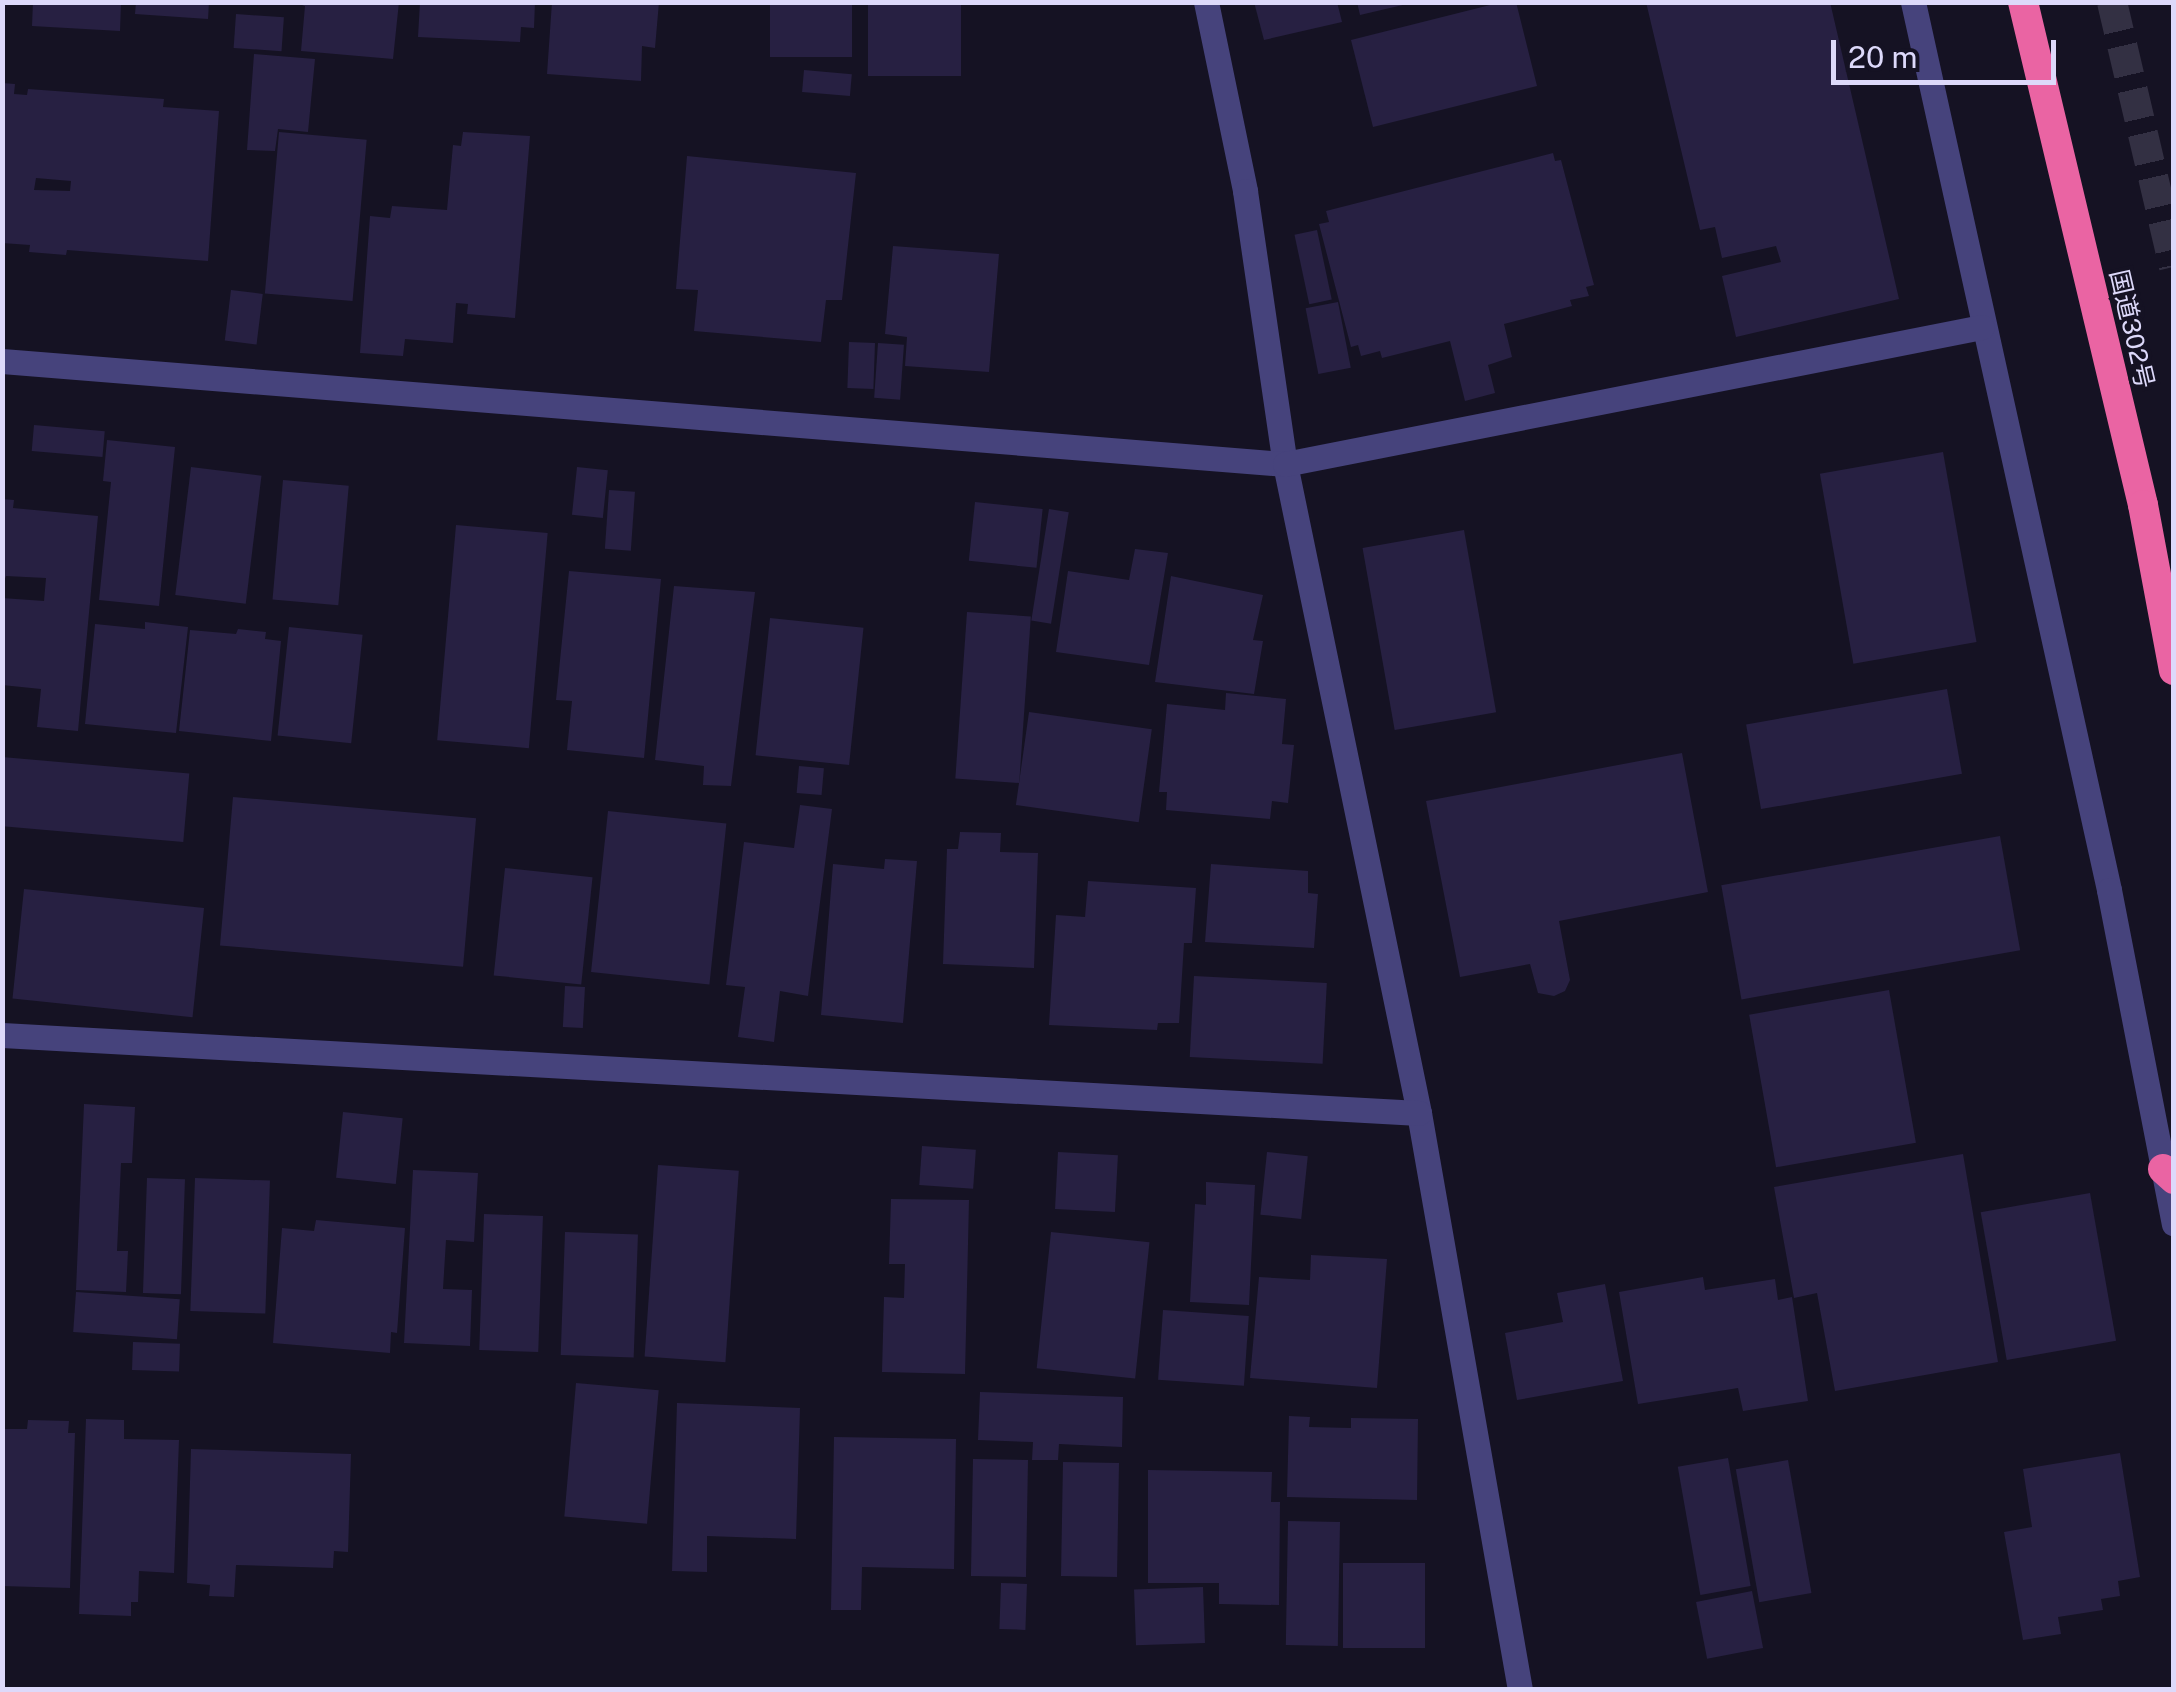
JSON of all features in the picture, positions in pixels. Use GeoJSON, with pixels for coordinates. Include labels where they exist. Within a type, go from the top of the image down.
{"type":"FeatureCollection","features":[{"type":"Feature","properties":{"kind":"highway","name":"国道302号"},"geometry":{"type":"LineString","coordinates":[[2023,2],[2143,505],[2174,670]]}},
{"type":"Feature","properties":{"kind":"street"},"geometry":{"type":"LineString","coordinates":[[1206,2],[1245,191],[1286,464],[1419,1112],[1520,1690]]}},
{"type":"Feature","properties":{"kind":"street"},"geometry":{"type":"LineString","coordinates":[[1913,2],[2109,890],[2168,1174],[2174,1224]]}},
{"type":"Feature","properties":{"kind":"street"},"geometry":{"type":"LineString","coordinates":[[2,361],[1286,464],[1982,327]]}},
{"type":"Feature","properties":{"kind":"street"},"geometry":{"type":"LineString","coordinates":[[2,1034],[1419,1112]]}},
{"type":"Feature","properties":{"kind":"building"},"geometry":{"type":"Polygon","coordinates":[[[33,2],[121,2],[120,31],[32,26],[33,2]]]}},
{"type":"Feature","properties":{"kind":"building"},"geometry":{"type":"Polygon","coordinates":[[[136,2],[209,2],[208,19],[135,14],[136,2]]]}},
{"type":"Feature","properties":{"kind":"building"},"geometry":{"type":"Polygon","coordinates":[[[293,2],[399,2],[393,59],[301,51],[305,6],[293,2]]]}},
{"type":"Feature","properties":{"kind":"building"},"geometry":{"type":"Polygon","coordinates":[[[420,2],[535,2],[534,28],[521,27],[520,42],[418,37],[420,2]]]}},
{"type":"Feature","properties":{"kind":"building"},"geometry":{"type":"Polygon","coordinates":[[[552,2],[659,2],[655,48],[642,46],[641,81],[547,74],[552,2]]]}},
{"type":"Feature","properties":{"kind":"building"},"geometry":{"type":"Polygon","coordinates":[[[770,2],[852,2],[852,57],[770,57],[770,2]]]}},
{"type":"Feature","properties":{"kind":"building"},"geometry":{"type":"Polygon","coordinates":[[[868,2],[961,2],[961,76],[868,76],[868,2]]]}},
{"type":"Feature","properties":{"kind":"building"},"geometry":{"type":"Polygon","coordinates":[[[1254,2],[1337,2],[1342,22],[1264,40],[1254,2]]]}},
{"type":"Feature","properties":{"kind":"building"},"geometry":{"type":"Polygon","coordinates":[[[1357,2],[1407,2],[1407,4],[1360,15],[1357,2]]]}},
{"type":"Feature","properties":{"kind":"building"},"geometry":{"type":"Polygon","coordinates":[[[1502,2],[1516,2],[1537,86],[1373,127],[1351,40],[1502,2]]]}},
{"type":"Feature","properties":{"kind":"building"},"geometry":{"type":"Polygon","coordinates":[[[1646,2],[1830,2],[1899,299],[1736,337],[1722,276],[1781,262],[1776,246],[1722,258],[1715,227],[1700,230],[1646,2]]]}},
{"type":"Feature","properties":{"kind":"building"},"geometry":{"type":"Polygon","coordinates":[[[236,14],[284,17],[282,51],[234,48],[236,14]]]}},
{"type":"Feature","properties":{"kind":"building"},"geometry":{"type":"Polygon","coordinates":[[[254,54],[315,59],[308,132],[278,129],[275,151],[247,150],[254,54]]]}},
{"type":"Feature","properties":{"kind":"building"},"geometry":{"type":"Polygon","coordinates":[[[804,70],[852,74],[850,96],[802,92],[804,70]]]}},
{"type":"Feature","properties":{"kind":"building"},"geometry":{"type":"Polygon","coordinates":[[[2,83],[15,84],[14,94],[27,95],[28,89],[164,99],[163,107],[219,111],[208,261],[67,250],[66,255],[29,252],[30,245],[2,243],[2,83]],[[36,178],[34,190],[70,191],[71,181],[36,178]]]}},
{"type":"Feature","properties":{"kind":"building"},"geometry":{"type":"Polygon","coordinates":[[[279,132],[367,140],[353,301],[265,293],[279,132]]]}},
{"type":"Feature","properties":{"kind":"building"},"geometry":{"type":"Polygon","coordinates":[[[463,132],[530,136],[515,318],[467,314],[468,304],[456,303],[453,343],[405,339],[403,356],[360,353],[370,216],[390,218],[392,206],[447,210],[453,145],[461,146],[463,132]]]}},
{"type":"Feature","properties":{"kind":"building"},"geometry":{"type":"Polygon","coordinates":[[[1553,153],[1555,161],[1561,160],[1594,285],[1586,287],[1589,296],[1570,300],[1572,306],[1504,324],[1512,357],[1488,365],[1495,393],[1465,401],[1450,341],[1382,358],[1380,351],[1361,356],[1358,345],[1351,347],[1319,224],[1329,222],[1326,211],[1553,153]]]}},
{"type":"Feature","properties":{"kind":"building"},"geometry":{"type":"Polygon","coordinates":[[[687,156],[856,173],[842,300],[826,300],[821,342],[694,331],[698,290],[676,289],[687,156]]]}},
{"type":"Feature","properties":{"kind":"building"},"geometry":{"type":"Polygon","coordinates":[[[1317,230],[1332,299],[1309,304],[1295,235],[1317,230]]]}},
{"type":"Feature","properties":{"kind":"building"},"geometry":{"type":"Polygon","coordinates":[[[893,246],[999,254],[989,372],[905,366],[907,337],[885,334],[893,246]]]}},
{"type":"Feature","properties":{"kind":"building"},"geometry":{"type":"Polygon","coordinates":[[[231,290],[263,294],[257,345],[225,341],[231,290]]]}},
{"type":"Feature","properties":{"kind":"building"},"geometry":{"type":"Polygon","coordinates":[[[1338,302],[1351,368],[1318,374],[1306,308],[1338,302]]]}},
{"type":"Feature","properties":{"kind":"building"},"geometry":{"type":"Polygon","coordinates":[[[849,342],[875,343],[873,389],[847,388],[849,342]]]}},
{"type":"Feature","properties":{"kind":"building"},"geometry":{"type":"Polygon","coordinates":[[[878,343],[904,345],[900,400],[874,398],[878,343]]]}},
{"type":"Feature","properties":{"kind":"building"},"geometry":{"type":"Polygon","coordinates":[[[34,425],[105,431],[102,457],[32,451],[34,425]]]}},
{"type":"Feature","properties":{"kind":"building"},"geometry":{"type":"Polygon","coordinates":[[[107,440],[175,447],[159,606],[99,600],[111,482],[103,481],[107,440]]]}},
{"type":"Feature","properties":{"kind":"building"},"geometry":{"type":"Polygon","coordinates":[[[1943,452],[1977,642],[1853,664],[1820,474],[1943,452]]]}},
{"type":"Feature","properties":{"kind":"building"},"geometry":{"type":"Polygon","coordinates":[[[191,467],[261,476],[246,604],[175,595],[191,467]]]}},
{"type":"Feature","properties":{"kind":"building"},"geometry":{"type":"Polygon","coordinates":[[[577,467],[608,470],[603,518],[572,515],[577,467]]]}},
{"type":"Feature","properties":{"kind":"building"},"geometry":{"type":"Polygon","coordinates":[[[283,480],[349,486],[338,605],[273,600],[283,480]]]}},
{"type":"Feature","properties":{"kind":"building"},"geometry":{"type":"Polygon","coordinates":[[[609,490],[635,492],[631,551],[605,549],[609,490]]]}},
{"type":"Feature","properties":{"kind":"building"},"geometry":{"type":"Polygon","coordinates":[[[2,499],[14,500],[13,508],[98,516],[78,731],[37,727],[41,689],[2,685],[2,598],[44,601],[46,578],[6,576],[2,587],[2,499]]]}},
{"type":"Feature","properties":{"kind":"building"},"geometry":{"type":"Polygon","coordinates":[[[975,502],[1043,509],[1036,568],[969,561],[975,502]]]}},
{"type":"Feature","properties":{"kind":"building"},"geometry":{"type":"Polygon","coordinates":[[[1049,509],[1069,512],[1051,624],[1031,621],[1049,509]]]}},
{"type":"Feature","properties":{"kind":"building"},"geometry":{"type":"Polygon","coordinates":[[[456,525],[548,533],[529,748],[437,740],[456,525]]]}},
{"type":"Feature","properties":{"kind":"building"},"geometry":{"type":"Polygon","coordinates":[[[1464,530],[1496,712],[1395,730],[1363,548],[1464,530]]]}},
{"type":"Feature","properties":{"kind":"building"},"geometry":{"type":"Polygon","coordinates":[[[1135,549],[1168,553],[1149,665],[1056,652],[1068,571],[1129,580],[1135,549]]]}},
{"type":"Feature","properties":{"kind":"building"},"geometry":{"type":"Polygon","coordinates":[[[569,571],[661,579],[644,758],[567,750],[572,701],[556,700],[569,571]]]}},
{"type":"Feature","properties":{"kind":"building"},"geometry":{"type":"Polygon","coordinates":[[[1171,576],[1263,595],[1253,640],[1263,641],[1254,694],[1155,682],[1171,576]]]}},
{"type":"Feature","properties":{"kind":"building"},"geometry":{"type":"Polygon","coordinates":[[[674,586],[755,592],[731,786],[703,785],[704,766],[655,760],[674,586]]]}},
{"type":"Feature","properties":{"kind":"building"},"geometry":{"type":"Polygon","coordinates":[[[967,612],[1031,616],[1019,783],[955,779],[967,612]]]}},
{"type":"Feature","properties":{"kind":"building"},"geometry":{"type":"Polygon","coordinates":[[[770,618],[863,628],[849,765],[756,755],[770,618]]]}},
{"type":"Feature","properties":{"kind":"building"},"geometry":{"type":"Polygon","coordinates":[[[145,622],[188,627],[176,733],[85,724],[95,624],[145,629],[145,622]]]}},
{"type":"Feature","properties":{"kind":"building"},"geometry":{"type":"Polygon","coordinates":[[[289,627],[363,635],[351,743],[278,735],[289,627]]]}},
{"type":"Feature","properties":{"kind":"building"},"geometry":{"type":"Polygon","coordinates":[[[238,629],[266,632],[265,639],[281,641],[271,741],[179,731],[190,630],[236,634],[238,629]]]}},
{"type":"Feature","properties":{"kind":"building"},"geometry":{"type":"Polygon","coordinates":[[[1947,689],[1962,774],[1761,809],[1746,724],[1947,689]]]}},
{"type":"Feature","properties":{"kind":"building"},"geometry":{"type":"Polygon","coordinates":[[[1226,693],[1286,699],[1282,744],[1294,745],[1288,803],[1272,801],[1270,819],[1166,810],[1167,792],[1159,792],[1167,704],[1225,710],[1226,693]]]}},
{"type":"Feature","properties":{"kind":"building"},"geometry":{"type":"Polygon","coordinates":[[[1029,712],[1152,729],[1139,822],[1016,805],[1029,712]]]}},
{"type":"Feature","properties":{"kind":"building"},"geometry":{"type":"Polygon","coordinates":[[[1682,753],[1708,892],[1559,921],[1570,980],[1565,991],[1554,996],[1538,993],[1530,964],[1460,977],[1426,801],[1682,753]]]}},
{"type":"Feature","properties":{"kind":"building"},"geometry":{"type":"Polygon","coordinates":[[[2,757],[189,773],[183,842],[2,826],[2,757]]]}},
{"type":"Feature","properties":{"kind":"building"},"geometry":{"type":"Polygon","coordinates":[[[799,766],[824,768],[822,795],[797,793],[799,766]]]}},
{"type":"Feature","properties":{"kind":"building"},"geometry":{"type":"Polygon","coordinates":[[[233,797],[476,818],[463,967],[220,945],[233,797]]]}},
{"type":"Feature","properties":{"kind":"building"},"geometry":{"type":"Polygon","coordinates":[[[800,805],[832,809],[808,996],[780,991],[774,1042],[738,1037],[745,987],[726,985],[744,842],[794,848],[800,805]]]}},
{"type":"Feature","properties":{"kind":"building"},"geometry":{"type":"Polygon","coordinates":[[[608,811],[726,823],[709,985],[591,972],[608,811]]]}},
{"type":"Feature","properties":{"kind":"building"},"geometry":{"type":"Polygon","coordinates":[[[960,832],[1001,833],[1000,852],[1038,853],[1034,968],[943,964],[947,849],[958,849],[960,832]]]}},
{"type":"Feature","properties":{"kind":"building"},"geometry":{"type":"Polygon","coordinates":[[[2000,836],[2020,950],[1741,999],[1721,885],[2000,836]]]}},
{"type":"Feature","properties":{"kind":"building"},"geometry":{"type":"Polygon","coordinates":[[[885,859],[917,861],[903,1023],[821,1015],[833,864],[884,869],[885,859]]]}},
{"type":"Feature","properties":{"kind":"building"},"geometry":{"type":"Polygon","coordinates":[[[1211,864],[1308,871],[1308,893],[1318,894],[1314,948],[1205,942],[1211,864]]]}},
{"type":"Feature","properties":{"kind":"building"},"geometry":{"type":"Polygon","coordinates":[[[505,868],[593,877],[581,985],[494,975],[505,868]]]}},
{"type":"Feature","properties":{"kind":"building"},"geometry":{"type":"Polygon","coordinates":[[[1088,881],[1196,888],[1192,943],[1184,943],[1179,1023],[1158,1023],[1157,1030],[1049,1025],[1056,915],[1085,917],[1088,881]]]}},
{"type":"Feature","properties":{"kind":"building"},"geometry":{"type":"Polygon","coordinates":[[[24,889],[204,908],[193,1017],[13,998],[24,889]]]}},
{"type":"Feature","properties":{"kind":"building"},"geometry":{"type":"Polygon","coordinates":[[[1194,976],[1327,983],[1323,1064],[1190,1057],[1194,976]]]}},
{"type":"Feature","properties":{"kind":"building"},"geometry":{"type":"Polygon","coordinates":[[[565,986],[585,987],[583,1028],[563,1027],[565,986]]]}},
{"type":"Feature","properties":{"kind":"building"},"geometry":{"type":"Polygon","coordinates":[[[1889,990],[1916,1143],[1776,1167],[1749,1015],[1889,990]]]}},
{"type":"Feature","properties":{"kind":"building"},"geometry":{"type":"Polygon","coordinates":[[[84,1104],[135,1107],[132,1163],[121,1163],[117,1251],[128,1251],[126,1292],[76,1290],[84,1104]]]}},
{"type":"Feature","properties":{"kind":"building"},"geometry":{"type":"Polygon","coordinates":[[[343,1112],[403,1118],[396,1184],[336,1178],[343,1112]]]}},
{"type":"Feature","properties":{"kind":"building"},"geometry":{"type":"Polygon","coordinates":[[[922,1146],[976,1150],[973,1189],[919,1185],[922,1146]]]}},
{"type":"Feature","properties":{"kind":"building"},"geometry":{"type":"Polygon","coordinates":[[[1058,1152],[1118,1155],[1115,1212],[1055,1209],[1058,1152]]]}},
{"type":"Feature","properties":{"kind":"building"},"geometry":{"type":"Polygon","coordinates":[[[1267,1152],[1308,1156],[1301,1219],[1260,1215],[1267,1152]]]}},
{"type":"Feature","properties":{"kind":"building"},"geometry":{"type":"Polygon","coordinates":[[[1963,1154],[1998,1362],[1835,1391],[1817,1293],[1794,1298],[1774,1187],[1963,1154]]]}},
{"type":"Feature","properties":{"kind":"building"},"geometry":{"type":"Polygon","coordinates":[[[658,1165],[739,1171],[725,1362],[645,1357],[658,1165]]]}},
{"type":"Feature","properties":{"kind":"building"},"geometry":{"type":"Polygon","coordinates":[[[413,1170],[478,1173],[474,1242],[446,1240],[443,1289],[472,1290],[470,1346],[404,1343],[413,1170]]]}},
{"type":"Feature","properties":{"kind":"building"},"geometry":{"type":"Polygon","coordinates":[[[147,1178],[185,1179],[181,1294],[143,1293],[147,1178]]]}},
{"type":"Feature","properties":{"kind":"building"},"geometry":{"type":"Polygon","coordinates":[[[195,1178],[270,1181],[265,1314],[190,1311],[195,1178]]]}},
{"type":"Feature","properties":{"kind":"building"},"geometry":{"type":"Polygon","coordinates":[[[1206,1182],[1255,1185],[1249,1305],[1190,1302],[1195,1204],[1206,1205],[1206,1182]]]}},
{"type":"Feature","properties":{"kind":"building"},"geometry":{"type":"Polygon","coordinates":[[[2090,1193],[2116,1341],[2007,1360],[1981,1212],[2090,1193]]]}},
{"type":"Feature","properties":{"kind":"building"},"geometry":{"type":"Polygon","coordinates":[[[891,1199],[969,1200],[965,1374],[882,1372],[884,1297],[904,1298],[905,1264],[889,1264],[891,1199]]]}},
{"type":"Feature","properties":{"kind":"building"},"geometry":{"type":"Polygon","coordinates":[[[484,1214],[543,1216],[538,1352],[479,1350],[484,1214]]]}},
{"type":"Feature","properties":{"kind":"building"},"geometry":{"type":"Polygon","coordinates":[[[316,1220],[405,1228],[397,1333],[391,1332],[390,1353],[273,1343],[282,1228],[314,1231],[316,1220]]]}},
{"type":"Feature","properties":{"kind":"building"},"geometry":{"type":"Polygon","coordinates":[[[565,1232],[638,1235],[634,1357],[561,1355],[565,1232]]]}},
{"type":"Feature","properties":{"kind":"building"},"geometry":{"type":"Polygon","coordinates":[[[1051,1232],[1149,1242],[1135,1379],[1037,1368],[1051,1232]]]}},
{"type":"Feature","properties":{"kind":"building"},"geometry":{"type":"Polygon","coordinates":[[[1311,1255],[1387,1259],[1377,1388],[1250,1378],[1259,1277],[1310,1280],[1311,1255]]]}},
{"type":"Feature","properties":{"kind":"building"},"geometry":{"type":"Polygon","coordinates":[[[1703,1277],[1705,1290],[1775,1279],[1778,1300],[1792,1297],[1808,1401],[1743,1411],[1738,1388],[1638,1404],[1619,1292],[1703,1277]]]}},
{"type":"Feature","properties":{"kind":"building"},"geometry":{"type":"Polygon","coordinates":[[[1605,1284],[1623,1381],[1517,1400],[1505,1333],[1563,1322],[1557,1293],[1605,1284]]]}},
{"type":"Feature","properties":{"kind":"building"},"geometry":{"type":"Polygon","coordinates":[[[76,1292],[180,1299],[177,1339],[73,1332],[76,1292]]]}},
{"type":"Feature","properties":{"kind":"building"},"geometry":{"type":"Polygon","coordinates":[[[1163,1310],[1249,1316],[1244,1386],[1158,1380],[1163,1310]]]}},
{"type":"Feature","properties":{"kind":"building"},"geometry":{"type":"Polygon","coordinates":[[[133,1342],[180,1344],[179,1372],[132,1370],[133,1342]]]}},
{"type":"Feature","properties":{"kind":"building"},"geometry":{"type":"Polygon","coordinates":[[[576,1383],[659,1390],[647,1524],[564,1516],[576,1383]]]}},
{"type":"Feature","properties":{"kind":"building"},"geometry":{"type":"Polygon","coordinates":[[[980,1392],[1123,1397],[1122,1447],[1059,1444],[1058,1460],[1032,1460],[1033,1442],[978,1440],[980,1392]]]}},
{"type":"Feature","properties":{"kind":"building"},"geometry":{"type":"Polygon","coordinates":[[[677,1403],[800,1408],[796,1539],[707,1536],[707,1572],[672,1571],[677,1403]]]}},
{"type":"Feature","properties":{"kind":"building"},"geometry":{"type":"Polygon","coordinates":[[[1289,1416],[1310,1417],[1309,1427],[1351,1428],[1351,1418],[1418,1419],[1417,1500],[1287,1497],[1289,1416]]]}},
{"type":"Feature","properties":{"kind":"building"},"geometry":{"type":"Polygon","coordinates":[[[86,1419],[124,1420],[124,1439],[179,1440],[174,1573],[139,1571],[138,1602],[131,1602],[131,1616],[79,1614],[86,1419]]]}},
{"type":"Feature","properties":{"kind":"building"},"geometry":{"type":"Polygon","coordinates":[[[28,1420],[69,1421],[68,1433],[75,1433],[70,1588],[2,1586],[2,1429],[27,1429],[28,1420]]]}},
{"type":"Feature","properties":{"kind":"building"},"geometry":{"type":"Polygon","coordinates":[[[834,1437],[956,1439],[954,1569],[862,1567],[861,1610],[831,1610],[834,1437]]]}},
{"type":"Feature","properties":{"kind":"building"},"geometry":{"type":"Polygon","coordinates":[[[191,1449],[351,1454],[348,1552],[334,1551],[333,1568],[236,1565],[234,1597],[209,1596],[210,1585],[187,1583],[191,1449]]]}},
{"type":"Feature","properties":{"kind":"building"},"geometry":{"type":"Polygon","coordinates":[[[2120,1453],[2140,1577],[2118,1581],[2120,1596],[2101,1599],[2103,1610],[2058,1617],[2061,1634],[2023,1640],[2004,1532],[2032,1527],[2023,1469],[2120,1453]]]}},
{"type":"Feature","properties":{"kind":"building"},"geometry":{"type":"Polygon","coordinates":[[[1728,1458],[1751,1586],[1700,1595],[1678,1467],[1728,1458]]]}},
{"type":"Feature","properties":{"kind":"building"},"geometry":{"type":"Polygon","coordinates":[[[973,1459],[1028,1460],[1026,1577],[971,1576],[973,1459]]]}},
{"type":"Feature","properties":{"kind":"building"},"geometry":{"type":"Polygon","coordinates":[[[1788,1460],[1811,1593],[1759,1602],[1736,1469],[1788,1460]]]}},
{"type":"Feature","properties":{"kind":"building"},"geometry":{"type":"Polygon","coordinates":[[[1063,1462],[1119,1463],[1117,1577],[1061,1576],[1063,1462]]]}},
{"type":"Feature","properties":{"kind":"building"},"geometry":{"type":"Polygon","coordinates":[[[1148,1470],[1272,1472],[1271,1502],[1280,1502],[1279,1605],[1219,1604],[1219,1583],[1148,1583],[1148,1470]]]}},
{"type":"Feature","properties":{"kind":"building"},"geometry":{"type":"Polygon","coordinates":[[[1288,1521],[1340,1522],[1338,1646],[1286,1645],[1288,1521]]]}},
{"type":"Feature","properties":{"kind":"building"},"geometry":{"type":"Polygon","coordinates":[[[1343,1563],[1425,1563],[1425,1648],[1343,1648],[1343,1563]]]}},
{"type":"Feature","properties":{"kind":"building"},"geometry":{"type":"Polygon","coordinates":[[[1001,1583],[1027,1584],[1025,1630],[999,1629],[1001,1583]]]}},
{"type":"Feature","properties":{"kind":"building"},"geometry":{"type":"Polygon","coordinates":[[[1203,1587],[1205,1643],[1136,1645],[1134,1589],[1203,1587]]]}},
{"type":"Feature","properties":{"kind":"building"},"geometry":{"type":"Polygon","coordinates":[[[1752,1591],[1763,1648],[1707,1659],[1696,1602],[1752,1591]]]}},
{"type":"Feature","properties":{"kind":"tunnel"},"geometry":{"type":"LineString","coordinates":[[2112,2],[2174,267]]}}]}
